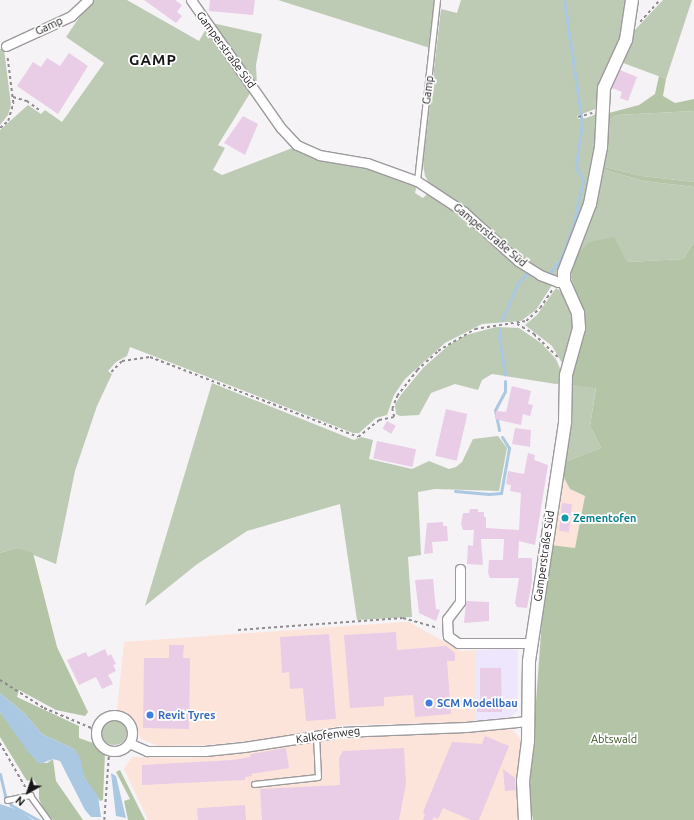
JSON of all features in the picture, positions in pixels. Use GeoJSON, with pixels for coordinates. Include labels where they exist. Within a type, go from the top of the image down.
{"type":"FeatureCollection","features":[{"type":"Feature","properties":{"kind":"street","name":"Gamp"},"geometry":{"type":"LineString","coordinates":[[6,46],[78,12],[88,0]]}},
{"type":"Feature","properties":{"kind":"street","name":"Gamperstraße Süd"},"geometry":{"type":"LineString","coordinates":[[191,0],[281,128],[296,145],[319,155],[367,163],[418,181],[464,212],[518,262],[540,275],[561,281],[580,321],[578,336],[566,375],[565,422],[532,643],[523,781],[525,820]]}},
{"type":"Feature","properties":{"kind":"street"},"geometry":{"type":"LineString","coordinates":[[561,281],[592,194],[602,142],[604,88],[629,31],[632,0]]}},
{"type":"Feature","properties":{"kind":"street"},"geometry":{"type":"LineString","coordinates":[[460,569],[460,602],[447,619],[446,631],[448,636],[458,642],[532,643]]}},
{"type":"Feature","properties":{"kind":"street"},"geometry":{"type":"LineString","coordinates":[[109,715],[122,716],[130,725],[132,731],[129,743],[119,750],[109,750],[99,742],[96,730],[103,718],[109,715]]}},
{"type":"Feature","properties":{"kind":"street","name":"Kalkofenweg"},"geometry":{"type":"LineString","coordinates":[[129,743],[147,751],[172,752],[244,747],[341,732],[466,727],[528,722]]}},
{"type":"Feature","properties":{"kind":"lane","name":"Gamp"},"geometry":{"type":"LineString","coordinates":[[418,181],[437,0]]}},
{"type":"Feature","properties":{"kind":"lane"},"geometry":{"type":"LineString","coordinates":[[254,784],[318,777],[316,736]]}},
{"type":"Feature","properties":{"kind":"lane"},"geometry":{"type":"LineString","coordinates":[[7,800],[30,795],[48,820]]}},
{"type":"Feature","properties":{"kind":"path"},"geometry":{"type":"LineString","coordinates":[[629,31],[660,0]]}},
{"type":"Feature","properties":{"kind":"path"},"geometry":{"type":"LineString","coordinates":[[0,128],[5,125],[11,115],[12,97],[6,46]]}},
{"type":"Feature","properties":{"kind":"path"},"geometry":{"type":"LineString","coordinates":[[12,97],[27,101],[41,111]]}},
{"type":"Feature","properties":{"kind":"path"},"geometry":{"type":"LineString","coordinates":[[578,117],[584,116]]}},
{"type":"Feature","properties":{"kind":"path"},"geometry":{"type":"LineString","coordinates":[[111,372],[122,361],[150,357],[358,437],[379,420],[394,417],[394,403],[404,386],[425,362],[456,338],[487,326],[517,324],[534,315],[561,281]]}},
{"type":"Feature","properties":{"kind":"path"},"geometry":{"type":"LineString","coordinates":[[517,324],[534,334],[550,347],[558,357],[566,375]]}},
{"type":"Feature","properties":{"kind":"path"},"geometry":{"type":"LineString","coordinates":[[238,630],[403,618],[446,631]]}},
{"type":"Feature","properties":{"kind":"path"},"geometry":{"type":"LineString","coordinates":[[0,680],[44,708],[96,730]]}},
{"type":"Feature","properties":{"kind":"path"},"geometry":{"type":"LineString","coordinates":[[0,743],[30,795]]}},
{"type":"Feature","properties":{"kind":"path"},"geometry":{"type":"LineString","coordinates":[[104,820],[109,750]]}},
{"type":"Feature","properties":{"kind":"shaded area"},"geometry":{"type":"Polygon","coordinates":[[[563,476],[570,489],[585,496],[575,548],[551,545],[563,476]]]}},
{"type":"Feature","properties":{"kind":"shaded area"},"geometry":{"type":"Polygon","coordinates":[[[409,622],[461,651],[476,650],[476,722],[345,725],[263,740],[206,745],[158,746],[141,739],[127,713],[117,710],[124,642],[409,622]]]}},
{"type":"Feature","properties":{"kind":"shaded area"},"geometry":{"type":"Polygon","coordinates":[[[510,649],[518,651],[518,710],[510,717],[476,722],[476,650],[510,649]]]}},
{"type":"Feature","properties":{"kind":"shaded area"},"geometry":{"type":"Polygon","coordinates":[[[506,728],[513,730],[523,742],[520,820],[148,820],[124,769],[132,757],[188,758],[244,753],[325,740],[506,728]]]}},
{"type":"Feature","properties":{"kind":"green space"},"geometry":{"type":"Polygon","coordinates":[[[91,0],[127,0],[199,41],[207,27],[252,90],[218,145],[225,148],[213,170],[222,175],[295,147],[376,168],[417,184],[415,193],[423,198],[430,191],[455,208],[537,277],[552,285],[536,310],[521,321],[482,324],[445,343],[405,379],[394,395],[387,415],[376,418],[359,433],[353,433],[130,347],[127,356],[116,362],[108,371],[112,374],[97,406],[75,471],[56,564],[16,548],[0,553],[0,130],[28,105],[41,114],[45,110],[62,122],[104,63],[66,37],[91,0]]]}},
{"type":"Feature","properties":{"kind":"green space"},"geometry":{"type":"Polygon","coordinates":[[[278,0],[434,0],[430,48],[278,0]]]}},
{"type":"Feature","properties":{"kind":"green space"},"geometry":{"type":"Polygon","coordinates":[[[461,0],[629,0],[629,13],[598,108],[577,116],[578,119],[586,118],[599,113],[600,136],[586,205],[562,270],[557,275],[551,276],[531,267],[430,185],[425,176],[423,164],[441,9],[457,13],[461,0]]]}},
{"type":"Feature","properties":{"kind":"green space"},"geometry":{"type":"Polygon","coordinates":[[[663,0],[692,0],[666,79],[618,61],[631,34],[663,0]]]}},
{"type":"Feature","properties":{"kind":"green space"},"geometry":{"type":"Polygon","coordinates":[[[212,23],[262,34],[256,65],[257,85],[212,23]]]}},
{"type":"Feature","properties":{"kind":"green space"},"geometry":{"type":"Polygon","coordinates":[[[0,49],[4,49],[11,105],[8,115],[0,125],[0,49]]]}},
{"type":"Feature","properties":{"kind":"green space"},"geometry":{"type":"Polygon","coordinates":[[[659,76],[666,79],[663,96],[675,103],[694,99],[694,111],[617,115],[606,122],[609,113],[639,105],[655,94],[659,76]]]}},
{"type":"Feature","properties":{"kind":"green space"},"geometry":{"type":"Polygon","coordinates":[[[694,111],[694,182],[642,176],[601,166],[606,122],[617,115],[694,111]]]}},
{"type":"Feature","properties":{"kind":"green space"},"geometry":{"type":"Polygon","coordinates":[[[601,166],[642,176],[694,182],[694,187],[644,181],[601,169],[601,166]]]}},
{"type":"Feature","properties":{"kind":"green space"},"geometry":{"type":"Polygon","coordinates":[[[601,169],[644,181],[694,187],[694,242],[683,259],[627,262],[572,259],[601,169]]]}},
{"type":"Feature","properties":{"kind":"green space","name":"Abtswald"},"geometry":{"type":"Polygon","coordinates":[[[614,237],[627,262],[683,259],[694,242],[694,820],[533,820],[529,799],[545,577],[551,545],[575,548],[585,496],[570,489],[563,476],[564,462],[601,448],[590,426],[596,388],[570,385],[586,323],[571,278],[572,259],[589,242],[614,237]]]}},
{"type":"Feature","properties":{"kind":"green space"},"geometry":{"type":"Polygon","coordinates":[[[556,288],[566,295],[576,317],[565,368],[552,346],[525,325],[537,315],[556,288]]]}},
{"type":"Feature","properties":{"kind":"green space"},"geometry":{"type":"Polygon","coordinates":[[[496,327],[519,328],[541,343],[556,359],[564,378],[562,383],[556,384],[492,374],[482,380],[478,390],[455,384],[431,393],[419,415],[400,416],[396,414],[395,405],[400,396],[423,368],[449,345],[466,335],[496,327]]]}},
{"type":"Feature","properties":{"kind":"green space"},"geometry":{"type":"Polygon","coordinates":[[[212,383],[354,440],[361,437],[373,440],[369,459],[412,469],[429,461],[449,469],[456,467],[462,462],[473,439],[498,436],[507,448],[499,491],[435,489],[418,492],[421,555],[408,557],[412,617],[357,620],[340,504],[247,531],[196,565],[145,606],[212,383]]]}},
{"type":"Feature","properties":{"kind":"green space"},"geometry":{"type":"Polygon","coordinates":[[[570,385],[596,387],[590,426],[601,448],[564,462],[570,385]]]}},
{"type":"Feature","properties":{"kind":"green space"},"geometry":{"type":"Polygon","coordinates":[[[16,548],[33,553],[57,647],[88,712],[85,716],[56,710],[19,690],[17,697],[79,726],[79,738],[93,743],[105,753],[103,800],[100,801],[84,777],[74,749],[42,734],[24,713],[0,693],[0,553],[16,548]]]}},
{"type":"Feature","properties":{"kind":"green space"},"geometry":{"type":"Polygon","coordinates":[[[0,712],[38,762],[47,763],[53,759],[56,781],[83,820],[53,820],[43,808],[39,799],[39,788],[33,779],[27,781],[0,737],[0,712]]]}},
{"type":"Feature","properties":{"kind":"green space"},"geometry":{"type":"Polygon","coordinates":[[[114,719],[123,723],[127,732],[123,741],[114,745],[105,741],[101,732],[105,723],[114,719]]]}},
{"type":"Feature","properties":{"kind":"green space"},"geometry":{"type":"Polygon","coordinates":[[[120,770],[145,820],[128,820],[124,801],[130,799],[116,772],[120,770]]]}},
{"type":"Feature","properties":{"kind":"water"},"geometry":{"type":"Polygon","coordinates":[[[0,693],[24,713],[42,734],[74,749],[80,757],[84,777],[98,796],[101,817],[91,817],[85,810],[60,761],[53,759],[40,764],[28,752],[0,712],[0,693]]]}},
{"type":"Feature","properties":{"kind":"water"},"geometry":{"type":"Polygon","coordinates":[[[111,773],[116,776],[126,818],[116,816],[111,773]]]}},
{"type":"Feature","properties":{"kind":"water"},"geometry":{"type":"Polygon","coordinates":[[[0,804],[18,810],[33,820],[0,820],[0,804]]]}},
{"type":"Feature","properties":{"kind":"building"},"geometry":{"type":"Polygon","coordinates":[[[144,0],[175,0],[182,5],[177,12],[182,16],[176,23],[144,0]]]}},
{"type":"Feature","properties":{"kind":"building"},"geometry":{"type":"Polygon","coordinates":[[[210,0],[255,0],[253,15],[209,11],[210,0]]]}},
{"type":"Feature","properties":{"kind":"building"},"geometry":{"type":"Polygon","coordinates":[[[69,53],[88,66],[58,114],[17,86],[33,62],[41,67],[47,58],[60,66],[69,53]]]}},
{"type":"Feature","properties":{"kind":"building"},"geometry":{"type":"Polygon","coordinates":[[[620,70],[637,77],[628,101],[620,98],[622,92],[612,88],[620,70]]]}},
{"type":"Feature","properties":{"kind":"building"},"geometry":{"type":"Polygon","coordinates":[[[243,116],[258,124],[245,155],[224,143],[243,116]]]}},
{"type":"Feature","properties":{"kind":"building"},"geometry":{"type":"Polygon","coordinates":[[[512,386],[531,391],[528,404],[533,405],[530,416],[523,414],[521,425],[495,419],[496,411],[506,412],[512,386]]]}},
{"type":"Feature","properties":{"kind":"building"},"geometry":{"type":"Polygon","coordinates":[[[446,409],[467,414],[457,461],[435,456],[446,409]]]}},
{"type":"Feature","properties":{"kind":"building"},"geometry":{"type":"Polygon","coordinates":[[[387,421],[396,426],[391,434],[383,429],[387,421]]]}},
{"type":"Feature","properties":{"kind":"building"},"geometry":{"type":"Polygon","coordinates":[[[515,428],[531,430],[530,447],[512,444],[515,428]]]}},
{"type":"Feature","properties":{"kind":"building"},"geometry":{"type":"Polygon","coordinates":[[[377,441],[416,449],[412,467],[373,459],[377,441]]]}},
{"type":"Feature","properties":{"kind":"building"},"geometry":{"type":"Polygon","coordinates":[[[528,453],[535,455],[534,460],[548,465],[535,545],[519,541],[518,558],[532,558],[532,582],[527,608],[517,607],[515,603],[519,578],[490,578],[488,573],[489,560],[503,560],[504,539],[481,539],[483,565],[467,564],[468,545],[473,546],[474,530],[463,530],[461,524],[463,513],[469,513],[470,509],[478,509],[478,512],[484,512],[484,517],[486,517],[486,528],[519,530],[521,493],[510,491],[511,485],[506,484],[508,471],[524,474],[528,453]]]}},
{"type":"Feature","properties":{"kind":"building","name":"Zementofen"},"geometry":{"type":"Polygon","coordinates":[[[562,503],[572,504],[569,532],[559,531],[562,503]]]}},
{"type":"Feature","properties":{"kind":"building"},"geometry":{"type":"Polygon","coordinates":[[[443,522],[443,526],[447,526],[448,541],[432,542],[433,553],[424,554],[427,523],[443,522]]]}},
{"type":"Feature","properties":{"kind":"building"},"geometry":{"type":"Polygon","coordinates":[[[433,579],[436,609],[440,610],[436,621],[419,613],[415,580],[433,579]]]}},
{"type":"Feature","properties":{"kind":"building"},"geometry":{"type":"Polygon","coordinates":[[[466,601],[489,602],[489,621],[464,623],[466,601]]]}},
{"type":"Feature","properties":{"kind":"building"},"geometry":{"type":"Polygon","coordinates":[[[396,632],[397,650],[446,646],[455,653],[455,661],[447,661],[451,714],[415,717],[413,695],[384,697],[384,706],[350,708],[344,635],[396,632]]]}},
{"type":"Feature","properties":{"kind":"building"},"geometry":{"type":"Polygon","coordinates":[[[329,634],[336,719],[306,721],[303,688],[290,689],[289,672],[282,673],[280,637],[329,634]]]}},
{"type":"Feature","properties":{"kind":"building"},"geometry":{"type":"Polygon","coordinates":[[[169,645],[184,645],[183,658],[190,658],[189,729],[143,728],[144,658],[169,658],[169,645]]]}},
{"type":"Feature","properties":{"kind":"building"},"geometry":{"type":"Polygon","coordinates":[[[105,649],[108,656],[111,654],[116,664],[113,665],[116,671],[108,675],[113,684],[102,689],[96,677],[79,685],[67,660],[86,652],[88,657],[105,649]]]}},
{"type":"Feature","properties":{"kind":"building"},"geometry":{"type":"Polygon","coordinates":[[[480,668],[501,668],[502,712],[477,712],[477,700],[480,700],[480,668]]]}},
{"type":"Feature","properties":{"kind":"building"},"geometry":{"type":"Polygon","coordinates":[[[485,736],[509,746],[479,820],[471,820],[443,808],[438,819],[434,817],[432,820],[423,820],[425,814],[423,812],[452,742],[482,744],[485,736]]]}},
{"type":"Feature","properties":{"kind":"building"},"geometry":{"type":"Polygon","coordinates":[[[286,748],[289,768],[251,774],[252,776],[245,777],[245,780],[142,785],[142,765],[233,760],[250,757],[251,754],[286,748]]]}},
{"type":"Feature","properties":{"kind":"building"},"geometry":{"type":"Polygon","coordinates":[[[404,748],[406,784],[399,820],[262,820],[260,789],[340,785],[339,758],[343,751],[404,748]]]}},
{"type":"Feature","properties":{"kind":"building"},"geometry":{"type":"Polygon","coordinates":[[[503,769],[515,778],[516,790],[505,791],[503,769]]]}},
{"type":"Feature","properties":{"kind":"building"},"geometry":{"type":"Polygon","coordinates":[[[245,805],[246,820],[198,820],[197,808],[245,805]]]}},
{"type":"Feature","properties":{"kind":"waterway"},"geometry":{"type":"LineString","coordinates":[[549,274],[561,259],[573,226],[583,181],[576,166],[582,123],[564,0]]}},
{"type":"Feature","properties":{"kind":"waterway"},"geometry":{"type":"LineString","coordinates":[[502,320],[517,284],[527,274],[532,275]]}},
{"type":"Feature","properties":{"kind":"waterway"},"geometry":{"type":"LineString","coordinates":[[500,329],[499,337],[505,375]]}},
{"type":"Feature","properties":{"kind":"waterway"},"geometry":{"type":"LineString","coordinates":[[499,430],[495,410],[505,391],[505,381]]}},
{"type":"Feature","properties":{"kind":"waterway"},"geometry":{"type":"LineString","coordinates":[[455,491],[489,494],[501,493],[509,448],[502,437]]}},
{"type":"Feature","properties":{"kind":"waterway"},"geometry":{"type":"LineString","coordinates":[[0,774],[5,796],[11,805],[38,820]]}},
{"type":"Feature","properties":{"kind":"place","name":"Zementofen"},"geometry":{"type":"Point","coordinates":[565,518]}},
{"type":"Feature","properties":{"kind":"place","name":"SCM Modellbau"},"geometry":{"type":"Point","coordinates":[429,703]}},
{"type":"Feature","properties":{"kind":"place","name":"Revit Tyres"},"geometry":{"type":"Point","coordinates":[150,715]}},
{"type":"Feature","properties":{"kind":"district","name":"GAMP"},"geometry":{"type":"Point","coordinates":[153,60]}}]}
